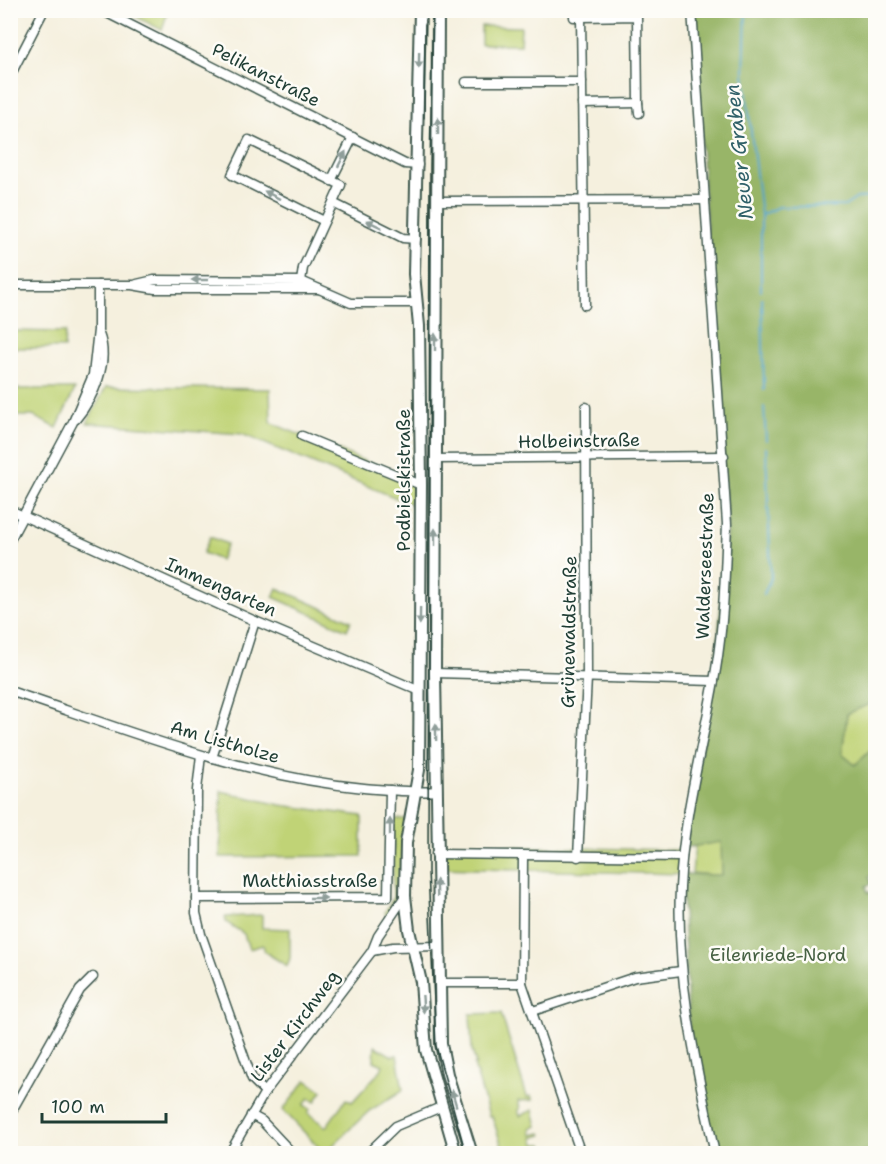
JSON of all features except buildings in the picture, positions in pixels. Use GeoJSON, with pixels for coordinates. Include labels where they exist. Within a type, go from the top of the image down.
{"type":"FeatureCollection","features":[{"type":"Feature","properties":{"kind":"main road","name":"Podbielskistraße"},"geometry":{"type":"LineString","coordinates":[[420,10],[414,281],[417,303],[421,485],[420,691],[417,792],[406,843],[405,896],[421,982],[426,1050],[456,1154]]}},
{"type":"Feature","properties":{"kind":"main road","name":"Podbielskistraße"},"geometry":{"type":"LineString","coordinates":[[438,10],[435,304],[436,854],[444,1059],[472,1154]]}},
{"type":"Feature","properties":{"kind":"main road"},"geometry":{"type":"LineString","coordinates":[[418,165],[437,166]]}},
{"type":"Feature","properties":{"kind":"main road"},"geometry":{"type":"LineString","coordinates":[[417,303],[435,304]]}},
{"type":"Feature","properties":{"kind":"street"},"geometry":{"type":"LineString","coordinates":[[10,76],[44,10]]}},
{"type":"Feature","properties":{"kind":"street","name":"Pelikanstraße"},"geometry":{"type":"LineString","coordinates":[[101,10],[405,164],[418,165]]}},
{"type":"Feature","properties":{"kind":"street","name":"Walderseestraße"},"geometry":{"type":"LineString","coordinates":[[692,10],[727,524],[724,599],[714,681],[682,857],[679,914],[681,971],[689,1030],[715,1154]]}},
{"type":"Feature","properties":{"kind":"street"},"geometry":{"type":"LineString","coordinates":[[585,305],[582,81],[577,14],[637,13],[639,113]]}},
{"type":"Feature","properties":{"kind":"street"},"geometry":{"type":"LineString","coordinates":[[466,82],[582,81]]}},
{"type":"Feature","properties":{"kind":"street"},"geometry":{"type":"LineString","coordinates":[[582,104],[638,103]]}},
{"type":"Feature","properties":{"kind":"street"},"geometry":{"type":"LineString","coordinates":[[331,181],[353,137]]}},
{"type":"Feature","properties":{"kind":"street"},"geometry":{"type":"LineString","coordinates":[[301,280],[303,268],[341,185],[249,140],[232,175],[324,221]]}},
{"type":"Feature","properties":{"kind":"street"},"geometry":{"type":"LineString","coordinates":[[437,201],[705,200]]}},
{"type":"Feature","properties":{"kind":"street"},"geometry":{"type":"LineString","coordinates":[[333,203],[403,238],[416,239]]}},
{"type":"Feature","properties":{"kind":"street"},"geometry":{"type":"LineString","coordinates":[[132,285],[154,280],[301,280],[351,303],[417,303]]}},
{"type":"Feature","properties":{"kind":"street"},"geometry":{"type":"LineString","coordinates":[[10,285],[132,285],[155,289],[319,289]]}},
{"type":"Feature","properties":{"kind":"street"},"geometry":{"type":"LineString","coordinates":[[10,540],[73,422],[84,409],[99,376],[102,357],[98,330],[98,285]]}},
{"type":"Feature","properties":{"kind":"street","name":"Grünewaldstraße"},"geometry":{"type":"LineString","coordinates":[[578,857],[586,678],[586,407]]}},
{"type":"Feature","properties":{"kind":"street"},"geometry":{"type":"LineString","coordinates":[[302,436],[421,485]]}},
{"type":"Feature","properties":{"kind":"street","name":"Holbeinstraße"},"geometry":{"type":"LineString","coordinates":[[435,459],[724,456]]}},
{"type":"Feature","properties":{"kind":"street","name":"Immengarten"},"geometry":{"type":"LineString","coordinates":[[10,510],[255,621],[420,691]]}},
{"type":"Feature","properties":{"kind":"street"},"geometry":{"type":"LineString","coordinates":[[212,758],[255,621]]}},
{"type":"Feature","properties":{"kind":"street"},"geometry":{"type":"LineString","coordinates":[[435,672],[714,681]]}},
{"type":"Feature","properties":{"kind":"street","name":"Am Listholze"},"geometry":{"type":"LineString","coordinates":[[10,691],[201,755],[300,779],[390,790],[437,791]]}},
{"type":"Feature","properties":{"kind":"street"},"geometry":{"type":"LineString","coordinates":[[201,755],[197,790],[196,898],[201,934],[252,1079],[265,1092]]}},
{"type":"Feature","properties":{"kind":"street","name":"Matthiasstraße"},"geometry":{"type":"LineString","coordinates":[[196,898],[388,897],[390,790]]}},
{"type":"Feature","properties":{"kind":"street"},"geometry":{"type":"LineString","coordinates":[[436,854],[682,857]]}},
{"type":"Feature","properties":{"kind":"street"},"geometry":{"type":"LineString","coordinates":[[523,856],[522,983],[581,1154]]}},
{"type":"Feature","properties":{"kind":"street","name":"Lister Kirchweg"},"geometry":{"type":"LineString","coordinates":[[229,1154],[265,1092],[372,951],[378,936],[405,896]]}},
{"type":"Feature","properties":{"kind":"street"},"geometry":{"type":"LineString","coordinates":[[372,951],[382,948],[439,946]]}},
{"type":"Feature","properties":{"kind":"street"},"geometry":{"type":"LineString","coordinates":[[533,1011],[635,977],[681,971]]}},
{"type":"Feature","properties":{"kind":"street"},"geometry":{"type":"LineString","coordinates":[[10,1114],[80,990],[93,977]]}},
{"type":"Feature","properties":{"kind":"street"},"geometry":{"type":"LineString","coordinates":[[441,983],[522,983]]}},
{"type":"Feature","properties":{"kind":"street"},"geometry":{"type":"LineString","coordinates":[[367,1154],[396,1126],[441,1107]]}},
{"type":"Feature","properties":{"kind":"street"},"geometry":{"type":"LineString","coordinates":[[251,1115],[262,1121],[293,1154]]}},
{"type":"Feature","properties":{"kind":"green space"},"geometry":{"type":"Polygon","coordinates":[[[125,11],[168,11],[162,30],[125,11]]]}},
{"type":"Feature","properties":{"kind":"green space","name":"Eilenriede-Nord"},"geometry":{"type":"Polygon","coordinates":[[[692,11],[875,11],[876,701],[847,714],[842,754],[855,765],[871,750],[875,752],[875,874],[869,877],[872,884],[866,886],[868,893],[876,890],[875,1153],[715,1153],[689,1030],[681,874],[722,875],[721,842],[683,848],[716,667],[727,524],[692,11]]]}},
{"type":"Feature","properties":{"kind":"green space"},"geometry":{"type":"Polygon","coordinates":[[[481,26],[521,27],[520,44],[481,44],[481,26]]]}},
{"type":"Feature","properties":{"kind":"green space"},"geometry":{"type":"Polygon","coordinates":[[[11,331],[65,332],[64,348],[11,348],[11,331]]]}},
{"type":"Feature","properties":{"kind":"green space"},"geometry":{"type":"Polygon","coordinates":[[[106,387],[270,389],[271,423],[416,482],[418,507],[242,434],[87,423],[106,387]]]}},
{"type":"Feature","properties":{"kind":"green space"},"geometry":{"type":"Polygon","coordinates":[[[11,389],[75,389],[57,428],[33,416],[11,416],[11,389]]]}},
{"type":"Feature","properties":{"kind":"green space"},"geometry":{"type":"Polygon","coordinates":[[[210,537],[227,544],[220,560],[203,553],[210,537]]]}},
{"type":"Feature","properties":{"kind":"green space"},"geometry":{"type":"Polygon","coordinates":[[[277,588],[351,621],[347,630],[273,597],[277,588]]]}},
{"type":"Feature","properties":{"kind":"green space"},"geometry":{"type":"Polygon","coordinates":[[[875,701],[875,752],[871,751],[855,765],[842,754],[847,714],[875,701]]]}},
{"type":"Feature","properties":{"kind":"green space"},"geometry":{"type":"Polygon","coordinates":[[[221,791],[280,805],[362,816],[362,856],[220,857],[221,791]]]}},
{"type":"Feature","properties":{"kind":"green space"},"geometry":{"type":"Polygon","coordinates":[[[393,819],[407,819],[399,893],[387,917],[385,912],[393,898],[393,819]]]}},
{"type":"Feature","properties":{"kind":"green space"},"geometry":{"type":"Polygon","coordinates":[[[722,841],[722,876],[692,873],[695,845],[722,841]]]}},
{"type":"Feature","properties":{"kind":"green space"},"geometry":{"type":"Polygon","coordinates":[[[442,845],[677,850],[683,848],[681,874],[437,868],[442,845]]]}},
{"type":"Feature","properties":{"kind":"green space"},"geometry":{"type":"Polygon","coordinates":[[[262,915],[262,928],[290,929],[290,958],[287,966],[265,952],[263,945],[249,949],[244,934],[226,922],[225,917],[262,915]]]}},
{"type":"Feature","properties":{"kind":"green space"},"geometry":{"type":"Polygon","coordinates":[[[501,1013],[527,1097],[531,1096],[533,1100],[518,1101],[520,1109],[518,1110],[520,1116],[533,1110],[537,1126],[531,1129],[532,1135],[541,1133],[542,1135],[533,1138],[535,1144],[543,1144],[547,1153],[504,1153],[492,1116],[489,1116],[474,1065],[476,1064],[472,1050],[470,1014],[501,1013]]]}},
{"type":"Feature","properties":{"kind":"green space"},"geometry":{"type":"Polygon","coordinates":[[[375,1046],[392,1056],[397,1055],[403,1090],[369,1111],[332,1146],[331,1153],[324,1153],[283,1110],[306,1080],[322,1091],[315,1102],[309,1098],[304,1105],[310,1109],[308,1113],[326,1127],[346,1099],[352,1102],[381,1070],[383,1065],[374,1061],[375,1046]]]}},
{"type":"Feature","properties":{"kind":"waterway","name":"Neuer Graben"},"geometry":{"type":"LineString","coordinates":[[746,10],[744,73],[761,215],[761,291]]}},
{"type":"Feature","properties":{"kind":"waterway"},"geometry":{"type":"LineString","coordinates":[[761,215],[778,207],[845,206],[857,198],[876,197]]}},
{"type":"Feature","properties":{"kind":"waterway","name":"Neuer Graben"},"geometry":{"type":"LineString","coordinates":[[762,299],[764,390]]}},
{"type":"Feature","properties":{"kind":"waterway","name":"Neuer Graben"},"geometry":{"type":"LineString","coordinates":[[764,407],[766,440]]}},
{"type":"Feature","properties":{"kind":"waterway","name":"Neuer Graben"},"geometry":{"type":"LineString","coordinates":[[764,594],[771,578],[766,448]]}},
{"type":"Feature","properties":{"kind":"tram line"},"geometry":{"type":"LineString","coordinates":[[433,10],[430,166],[428,871],[436,1046],[466,1154]]}},
{"type":"Feature","properties":{"kind":"tram line"},"geometry":{"type":"LineString","coordinates":[[424,118],[425,25]]}}]}
